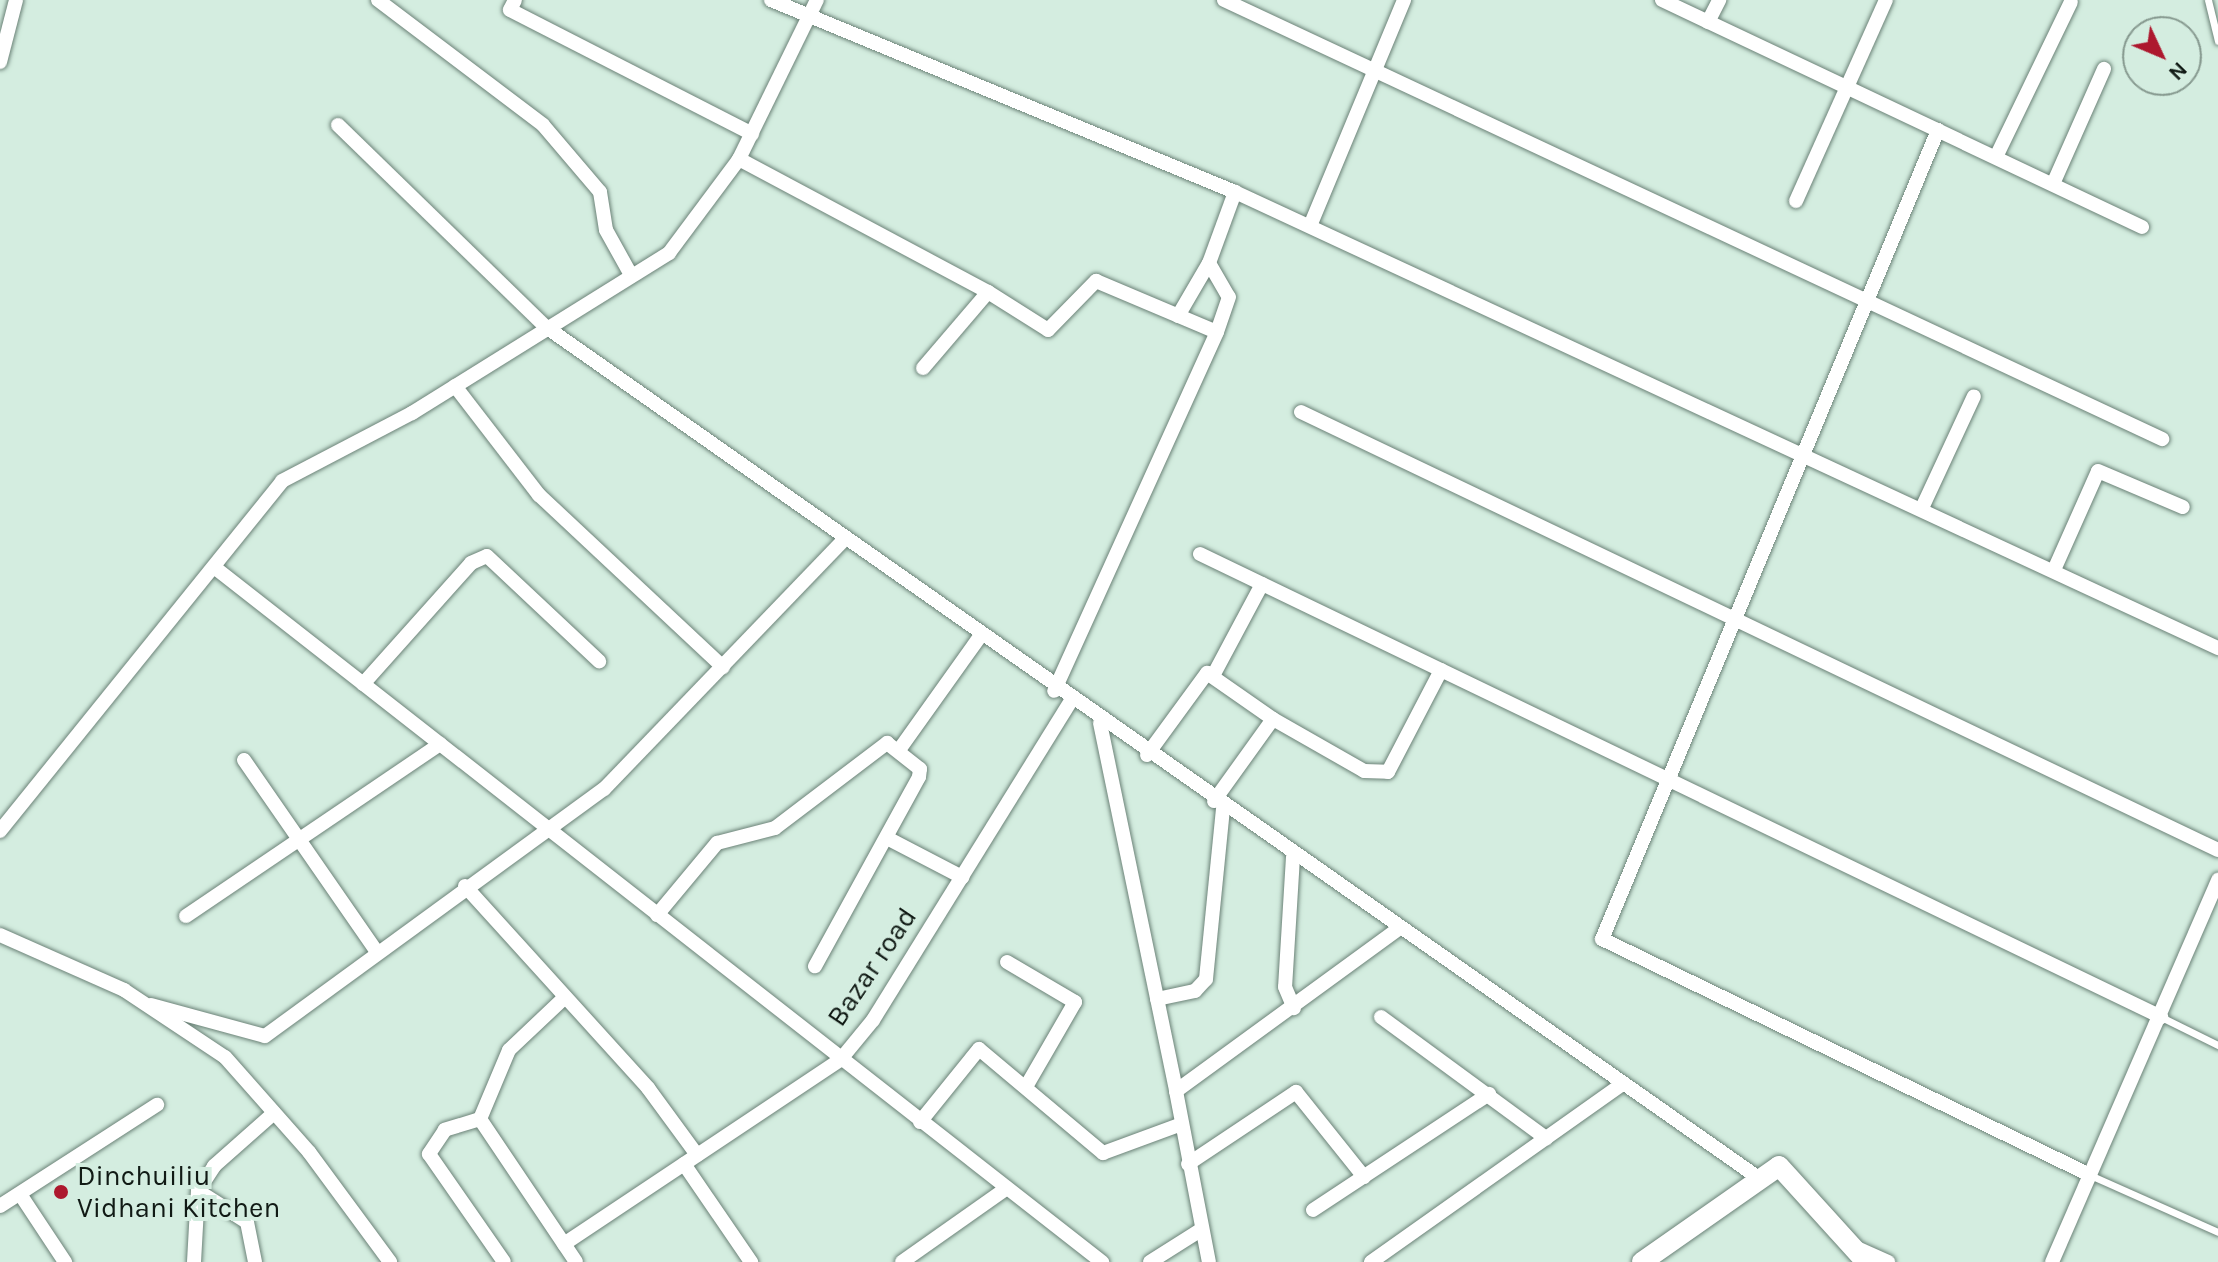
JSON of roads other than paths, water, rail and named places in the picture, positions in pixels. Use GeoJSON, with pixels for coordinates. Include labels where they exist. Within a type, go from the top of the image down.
{"type":"FeatureCollection","features":[{"type":"Feature","properties":{"kind":"street"},"geometry":{"type":"LineString","coordinates":[[0,62],[16,0]]}},
{"type":"Feature","properties":{"kind":"street"},"geometry":{"type":"LineString","coordinates":[[378,0],[543,125],[600,192],[606,230],[631,275]]}},
{"type":"Feature","properties":{"kind":"street"},"geometry":{"type":"LineString","coordinates":[[515,0],[510,10],[752,134]]}},
{"type":"Feature","properties":{"kind":"street"},"geometry":{"type":"LineString","coordinates":[[771,0],[809,19],[1235,192],[1804,452],[2218,648]]}},
{"type":"Feature","properties":{"kind":"street"},"geometry":{"type":"LineString","coordinates":[[0,831],[282,481],[455,386],[669,253],[739,159],[817,0]]}},
{"type":"Feature","properties":{"kind":"street"},"geometry":{"type":"LineString","coordinates":[[1224,0],[1868,297],[2162,439]]}},
{"type":"Feature","properties":{"kind":"street"},"geometry":{"type":"LineString","coordinates":[[1310,226],[1404,0]]}},
{"type":"Feature","properties":{"kind":"street"},"geometry":{"type":"LineString","coordinates":[[1662,0],[2142,227]]}},
{"type":"Feature","properties":{"kind":"street"},"geometry":{"type":"LineString","coordinates":[[1708,22],[1719,0]]}},
{"type":"Feature","properties":{"kind":"street"},"geometry":{"type":"LineString","coordinates":[[1796,201],[1886,0]]}},
{"type":"Feature","properties":{"kind":"street"},"geometry":{"type":"LineString","coordinates":[[1996,157],[2071,2]]}},
{"type":"Feature","properties":{"kind":"street"},"geometry":{"type":"LineString","coordinates":[[2053,184],[2104,69]]}},
{"type":"Feature","properties":{"kind":"street"},"geometry":{"type":"LineString","coordinates":[[338,125],[546,327],[1054,691],[1760,1179]]}},
{"type":"Feature","properties":{"kind":"street"},"geometry":{"type":"LineString","coordinates":[[1938,130],[1735,619],[1605,943],[2090,1175]]}},
{"type":"Feature","properties":{"kind":"street"},"geometry":{"type":"LineString","coordinates":[[739,159],[988,292],[1045,330],[1091,281],[1217,332]]}},
{"type":"Feature","properties":{"kind":"street"},"geometry":{"type":"LineString","coordinates":[[1178,316],[1209,263],[1235,192]]}},
{"type":"Feature","properties":{"kind":"street"},"geometry":{"type":"LineString","coordinates":[[1054,691],[1217,332],[1229,297],[1209,263]]}},
{"type":"Feature","properties":{"kind":"street"},"geometry":{"type":"LineString","coordinates":[[923,368],[988,292]]}},
{"type":"Feature","properties":{"kind":"street"},"geometry":{"type":"LineString","coordinates":[[455,386],[539,495],[723,667]]}},
{"type":"Feature","properties":{"kind":"street"},"geometry":{"type":"LineString","coordinates":[[1922,508],[1974,396]]}},
{"type":"Feature","properties":{"kind":"street"},"geometry":{"type":"LineString","coordinates":[[1301,412],[2218,850]]}},
{"type":"Feature","properties":{"kind":"street"},"geometry":{"type":"LineString","coordinates":[[2054,570],[2098,471],[2183,507]]}},
{"type":"Feature","properties":{"kind":"street"},"geometry":{"type":"LineString","coordinates":[[0,935],[151,1005],[265,1036],[545,826],[604,789],[842,542]]}},
{"type":"Feature","properties":{"kind":"street"},"geometry":{"type":"LineString","coordinates":[[1200,554],[2161,1017]]}},
{"type":"Feature","properties":{"kind":"street"},"geometry":{"type":"LineString","coordinates":[[363,684],[471,563],[487,556],[599,661]]}},
{"type":"Feature","properties":{"kind":"street"},"geometry":{"type":"LineString","coordinates":[[214,567],[1102,1262]]}},
{"type":"Feature","properties":{"kind":"street"},"geometry":{"type":"LineString","coordinates":[[1214,674],[1262,584]]}},
{"type":"Feature","properties":{"kind":"street"},"geometry":{"type":"LineString","coordinates":[[899,750],[979,638]]}},
{"type":"Feature","properties":{"kind":"street"},"geometry":{"type":"LineString","coordinates":[[1147,755],[1204,676],[1214,674],[1273,719],[1364,771],[1388,772],[1441,670]]}},
{"type":"Feature","properties":{"kind":"street","name":"Bazar road"},"geometry":{"type":"LineString","coordinates":[[564,1244],[841,1059],[962,877],[1070,702]]}},
{"type":"Feature","properties":{"kind":"street"},"geometry":{"type":"LineString","coordinates":[[1157,999],[1195,991],[1206,979],[1218,804],[1273,719]]}},
{"type":"Feature","properties":{"kind":"street"},"geometry":{"type":"LineString","coordinates":[[1100,723],[1176,1091],[1179,1125],[1199,1231],[1209,1262]]}},
{"type":"Feature","properties":{"kind":"street"},"geometry":{"type":"LineString","coordinates":[[657,915],[717,843],[775,828],[877,743],[899,750],[919,777],[815,966]]}},
{"type":"Feature","properties":{"kind":"street"},"geometry":{"type":"LineString","coordinates":[[186,916],[440,744]]}},
{"type":"Feature","properties":{"kind":"street"},"geometry":{"type":"LineString","coordinates":[[244,760],[377,952]]}},
{"type":"Feature","properties":{"kind":"street"},"geometry":{"type":"LineString","coordinates":[[887,838],[962,877]]}},
{"type":"Feature","properties":{"kind":"street"},"geometry":{"type":"LineString","coordinates":[[1293,857],[1285,987],[1294,1008]]}},
{"type":"Feature","properties":{"kind":"street"},"geometry":{"type":"LineString","coordinates":[[2052,1262],[2218,880]]}},
{"type":"Feature","properties":{"kind":"street"},"geometry":{"type":"LineString","coordinates":[[465,886],[565,997],[697,1155]]}},
{"type":"Feature","properties":{"kind":"street"},"geometry":{"type":"LineString","coordinates":[[1176,1091],[1294,1008],[1398,929]]}},
{"type":"Feature","properties":{"kind":"street"},"geometry":{"type":"LineString","coordinates":[[1007,962],[1075,1002],[1073,1017],[1026,1087]]}},
{"type":"Feature","properties":{"kind":"street"},"geometry":{"type":"LineString","coordinates":[[504,1262],[429,1154],[445,1130],[480,1119],[509,1050],[565,997]]}},
{"type":"Feature","properties":{"kind":"street"},"geometry":{"type":"LineString","coordinates":[[151,1005],[225,1057],[274,1113],[390,1262]]}},
{"type":"Feature","properties":{"kind":"street"},"geometry":{"type":"LineString","coordinates":[[1381,1017],[1546,1138]]}},
{"type":"Feature","properties":{"kind":"street"},"geometry":{"type":"LineString","coordinates":[[920,1122],[979,1049],[1103,1153],[1179,1125]]}},
{"type":"Feature","properties":{"kind":"street"},"geometry":{"type":"LineString","coordinates":[[1371,1262],[1622,1084]]}},
{"type":"Feature","properties":{"kind":"street"},"geometry":{"type":"LineString","coordinates":[[1188,1164],[1296,1092],[1364,1177]]}},
{"type":"Feature","properties":{"kind":"street"},"geometry":{"type":"LineString","coordinates":[[1313,1210],[1489,1094]]}},
{"type":"Feature","properties":{"kind":"street"},"geometry":{"type":"LineString","coordinates":[[0,1206],[157,1105]]}},
{"type":"Feature","properties":{"kind":"street"},"geometry":{"type":"LineString","coordinates":[[194,1262],[198,1191],[214,1166],[274,1113]]}},
{"type":"Feature","properties":{"kind":"street"},"geometry":{"type":"LineString","coordinates":[[480,1119],[576,1262]]}},
{"type":"Feature","properties":{"kind":"street"},"geometry":{"type":"LineString","coordinates":[[684,1164],[751,1262]]}},
{"type":"Feature","properties":{"kind":"street"},"geometry":{"type":"LineString","coordinates":[[1642,1262],[1779,1166],[1866,1262]]}},
{"type":"Feature","properties":{"kind":"street"},"geometry":{"type":"LineString","coordinates":[[902,1262],[1007,1188]]}},
{"type":"Feature","properties":{"kind":"street"},"geometry":{"type":"LineString","coordinates":[[198,1191],[244,1218],[255,1262]]}},
{"type":"Feature","properties":{"kind":"street"},"geometry":{"type":"LineString","coordinates":[[20,1194],[65,1262]]}},
{"type":"Feature","properties":{"kind":"street"},"geometry":{"type":"LineString","coordinates":[[1150,1262],[1199,1231]]}},
{"type":"Feature","properties":{"kind":"street"},"geometry":{"type":"LineString","coordinates":[[1851,1246],[1888,1262]]}},
{"type":"Feature","properties":{"kind":"lane"},"geometry":{"type":"LineString","coordinates":[[2208,0],[2218,41]]}},
{"type":"Feature","properties":{"kind":"lane"},"geometry":{"type":"LineString","coordinates":[[2161,1017],[2218,1045]]}},
{"type":"Feature","properties":{"kind":"lane"},"geometry":{"type":"LineString","coordinates":[[2090,1175],[2218,1232]]}},
{"type":"Feature","properties":{"kind":"place","name":"Dinchuiliu Vidhani Kitchen"},"geometry":{"type":"Point","coordinates":[61,1192]}}]}
